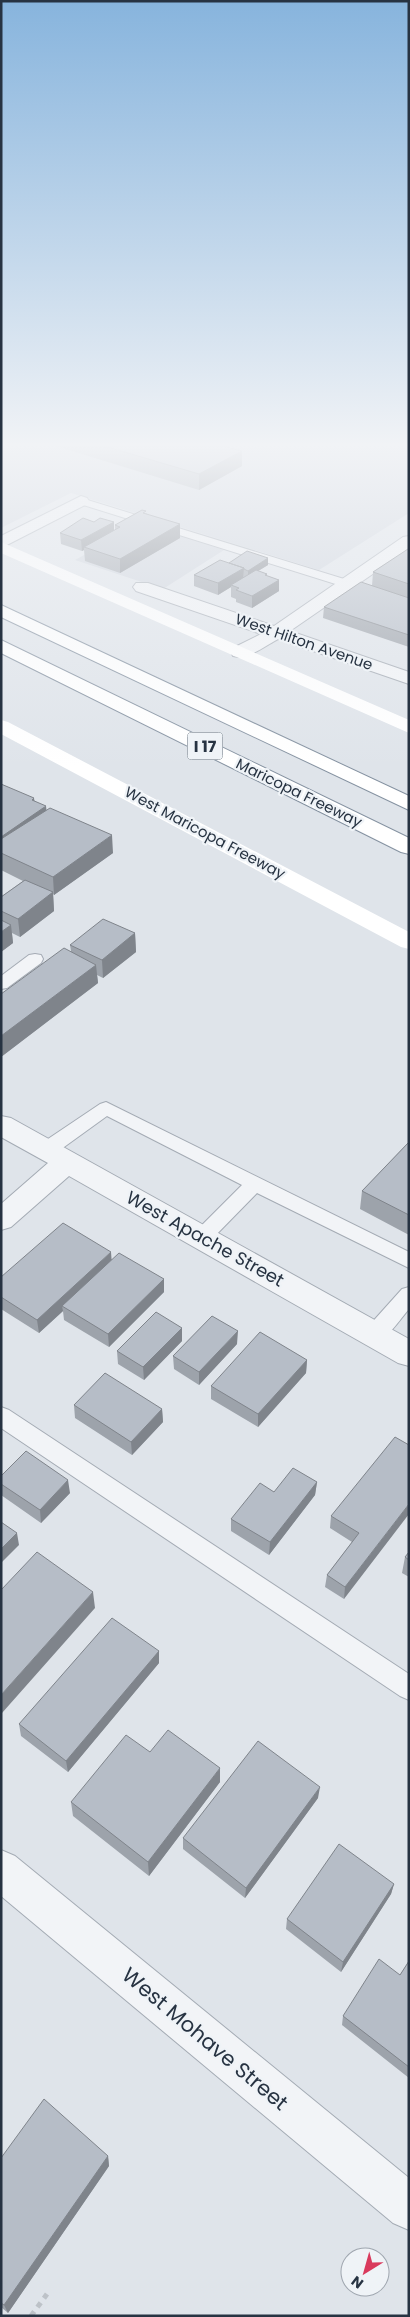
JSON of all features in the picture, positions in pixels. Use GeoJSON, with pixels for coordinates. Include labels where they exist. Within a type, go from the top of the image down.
{"type":"FeatureCollection","features":[{"type":"Feature","properties":{"kind":"main road"},"geometry":{"type":"LineString","coordinates":[[10,551],[409,727]]}},
{"type":"Feature","properties":{"kind":"main road","name":"I 17"},"geometry":{"type":"LineString","coordinates":[[1,610],[409,804]]}},
{"type":"Feature","properties":{"kind":"main road","name":"Maricopa Freeway"},"geometry":{"type":"LineString","coordinates":[[1,646],[409,847]]}},
{"type":"Feature","properties":{"kind":"main road","name":"West Maricopa Freeway"},"geometry":{"type":"LineString","coordinates":[[1,726],[409,942]]}},
{"type":"Feature","properties":{"kind":"street"},"geometry":{"type":"LineString","coordinates":[[240,652],[276,632],[394,551]]}},
{"type":"Feature","properties":{"kind":"street","name":"West Hilton Avenue"},"geometry":{"type":"LineString","coordinates":[[142,587],[409,678]]}},
{"type":"Feature","properties":{"kind":"street","name":"West Apache Street"},"geometry":{"type":"LineString","coordinates":[[1,1125],[409,1354]]}},
{"type":"Feature","properties":{"kind":"street"},"geometry":{"type":"LineString","coordinates":[[1,1220],[57,1156]]}},
{"type":"Feature","properties":{"kind":"street","name":"West Mohave Street"},"geometry":{"type":"LineString","coordinates":[[1,1870],[409,2207]]}},
{"type":"Feature","properties":{"kind":"lane"},"geometry":{"type":"LineString","coordinates":[[244,551],[409,603]]}},
{"type":"Feature","properties":{"kind":"lane"},"geometry":{"type":"LineString","coordinates":[[1,984],[35,959]]}},
{"type":"Feature","properties":{"kind":"lane"},"geometry":{"type":"LineString","coordinates":[[57,1156],[106,1108],[409,1261]]}},
{"type":"Feature","properties":{"kind":"lane"},"geometry":{"type":"LineString","coordinates":[[202,1237],[255,1183]]}},
{"type":"Feature","properties":{"kind":"lane"},"geometry":{"type":"LineString","coordinates":[[374,1334],[409,1294]]}},
{"type":"Feature","properties":{"kind":"lane"},"geometry":{"type":"LineString","coordinates":[[1,1416],[409,1688]]}},
{"type":"Feature","properties":{"kind":"path"},"geometry":{"type":"LineString","coordinates":[[31,2316],[47,2294]]}},
{"type":"Feature","properties":{"kind":"shaded area"},"geometry":{"type":"Polygon","coordinates":[[[91,551],[222,551],[163,589],[75,560],[91,551]]]}},
{"type":"Feature","properties":{"kind":"shaded area"},"geometry":{"type":"Polygon","coordinates":[[[258,551],[349,551],[319,570],[258,551]]]}},
{"type":"Feature","properties":{"kind":"building"},"geometry":{"type":"Polygon","coordinates":[[[96,551],[133,551],[120,559],[96,551]]]}},
{"type":"Feature","properties":{"kind":"building"},"geometry":{"type":"Polygon","coordinates":[[[247,551],[268,558],[248,571],[229,563],[247,551]]]}},
{"type":"Feature","properties":{"kind":"building"},"geometry":{"type":"Polygon","coordinates":[[[405,551],[409,551],[409,584],[373,572],[405,551]]]}},
{"type":"Feature","properties":{"kind":"building"},"geometry":{"type":"Polygon","coordinates":[[[220,560],[244,568],[218,583],[194,575],[220,560]]]}},
{"type":"Feature","properties":{"kind":"building"},"geometry":{"type":"Polygon","coordinates":[[[256,570],[279,580],[252,596],[236,590],[239,588],[231,585],[256,570]]]}},
{"type":"Feature","properties":{"kind":"building"},"geometry":{"type":"Polygon","coordinates":[[[361,582],[409,598],[409,635],[324,607],[361,582]]]}},
{"type":"Feature","properties":{"kind":"building"},"geometry":{"type":"Polygon","coordinates":[[[1,784],[34,798],[32,800],[46,806],[1,837],[1,784]]]}},
{"type":"Feature","properties":{"kind":"building"},"geometry":{"type":"Polygon","coordinates":[[[50,808],[112,835],[53,877],[1,853],[1,839],[50,808]]]}},
{"type":"Feature","properties":{"kind":"building"},"geometry":{"type":"Polygon","coordinates":[[[25,880],[53,892],[18,919],[1,911],[1,897],[25,880]]]}},
{"type":"Feature","properties":{"kind":"building"},"geometry":{"type":"Polygon","coordinates":[[[103,919],[135,933],[102,960],[70,945],[103,919]]]}},
{"type":"Feature","properties":{"kind":"building"},"geometry":{"type":"Polygon","coordinates":[[[1,920],[11,925],[1,932],[1,920]]]}},
{"type":"Feature","properties":{"kind":"building"},"geometry":{"type":"Polygon","coordinates":[[[64,948],[96,965],[1,1036],[1,994],[64,948]]]}},
{"type":"Feature","properties":{"kind":"building"},"geometry":{"type":"Polygon","coordinates":[[[409,1142],[409,1215],[362,1191],[409,1142]]]}},
{"type":"Feature","properties":{"kind":"building"},"geometry":{"type":"Polygon","coordinates":[[[63,1223],[111,1252],[37,1320],[1,1297],[1,1277],[63,1223]]]}},
{"type":"Feature","properties":{"kind":"building"},"geometry":{"type":"Polygon","coordinates":[[[119,1253],[164,1279],[108,1334],[62,1306],[119,1253]]]}},
{"type":"Feature","properties":{"kind":"building"},"geometry":{"type":"Polygon","coordinates":[[[156,1312],[182,1328],[143,1367],[117,1351],[156,1312]]]}},
{"type":"Feature","properties":{"kind":"building"},"geometry":{"type":"Polygon","coordinates":[[[212,1316],[238,1331],[199,1372],[173,1356],[212,1316]]]}},
{"type":"Feature","properties":{"kind":"building"},"geometry":{"type":"Polygon","coordinates":[[[260,1332],[307,1360],[258,1414],[211,1386],[260,1332]]]}},
{"type":"Feature","properties":{"kind":"building"},"geometry":{"type":"Polygon","coordinates":[[[105,1373],[162,1409],[131,1442],[74,1405],[105,1373]]]}},
{"type":"Feature","properties":{"kind":"building"},"geometry":{"type":"Polygon","coordinates":[[[395,1437],[409,1445],[409,1504],[345,1587],[327,1575],[359,1533],[331,1516],[395,1437]]]}},
{"type":"Feature","properties":{"kind":"building"},"geometry":{"type":"Polygon","coordinates":[[[26,1451],[68,1480],[40,1510],[1,1484],[1,1476],[26,1451]]]}},
{"type":"Feature","properties":{"kind":"building"},"geometry":{"type":"Polygon","coordinates":[[[293,1468],[317,1482],[270,1542],[231,1519],[260,1483],[274,1492],[293,1468]]]}},
{"type":"Feature","properties":{"kind":"building"},"geometry":{"type":"Polygon","coordinates":[[[1,1522],[17,1533],[1,1549],[1,1522]]]}},
{"type":"Feature","properties":{"kind":"building"},"geometry":{"type":"Polygon","coordinates":[[[37,1552],[93,1592],[1,1695],[1,1590],[37,1552]]]}},
{"type":"Feature","properties":{"kind":"building"},"geometry":{"type":"Polygon","coordinates":[[[409,1552],[409,1560],[405,1557],[409,1552]]]}},
{"type":"Feature","properties":{"kind":"building"},"geometry":{"type":"Polygon","coordinates":[[[112,1618],[159,1651],[66,1761],[19,1724],[112,1618]]]}},
{"type":"Feature","properties":{"kind":"building"},"geometry":{"type":"Polygon","coordinates":[[[168,1730],[220,1768],[148,1862],[71,1802],[126,1735],[150,1752],[168,1730]]]}},
{"type":"Feature","properties":{"kind":"building"},"geometry":{"type":"Polygon","coordinates":[[[258,1741],[320,1787],[246,1888],[183,1838],[258,1741]]]}},
{"type":"Feature","properties":{"kind":"building"},"geometry":{"type":"Polygon","coordinates":[[[339,1844],[394,1884],[343,1962],[287,1919],[339,1844]]]}},
{"type":"Feature","properties":{"kind":"building"},"geometry":{"type":"Polygon","coordinates":[[[379,1959],[400,1975],[409,1961],[409,2067],[343,2016],[379,1959]]]}},
{"type":"Feature","properties":{"kind":"building"},"geometry":{"type":"Polygon","coordinates":[[[44,2099],[108,2156],[4,2305],[1,2303],[1,2158],[44,2099]]]}}]}
